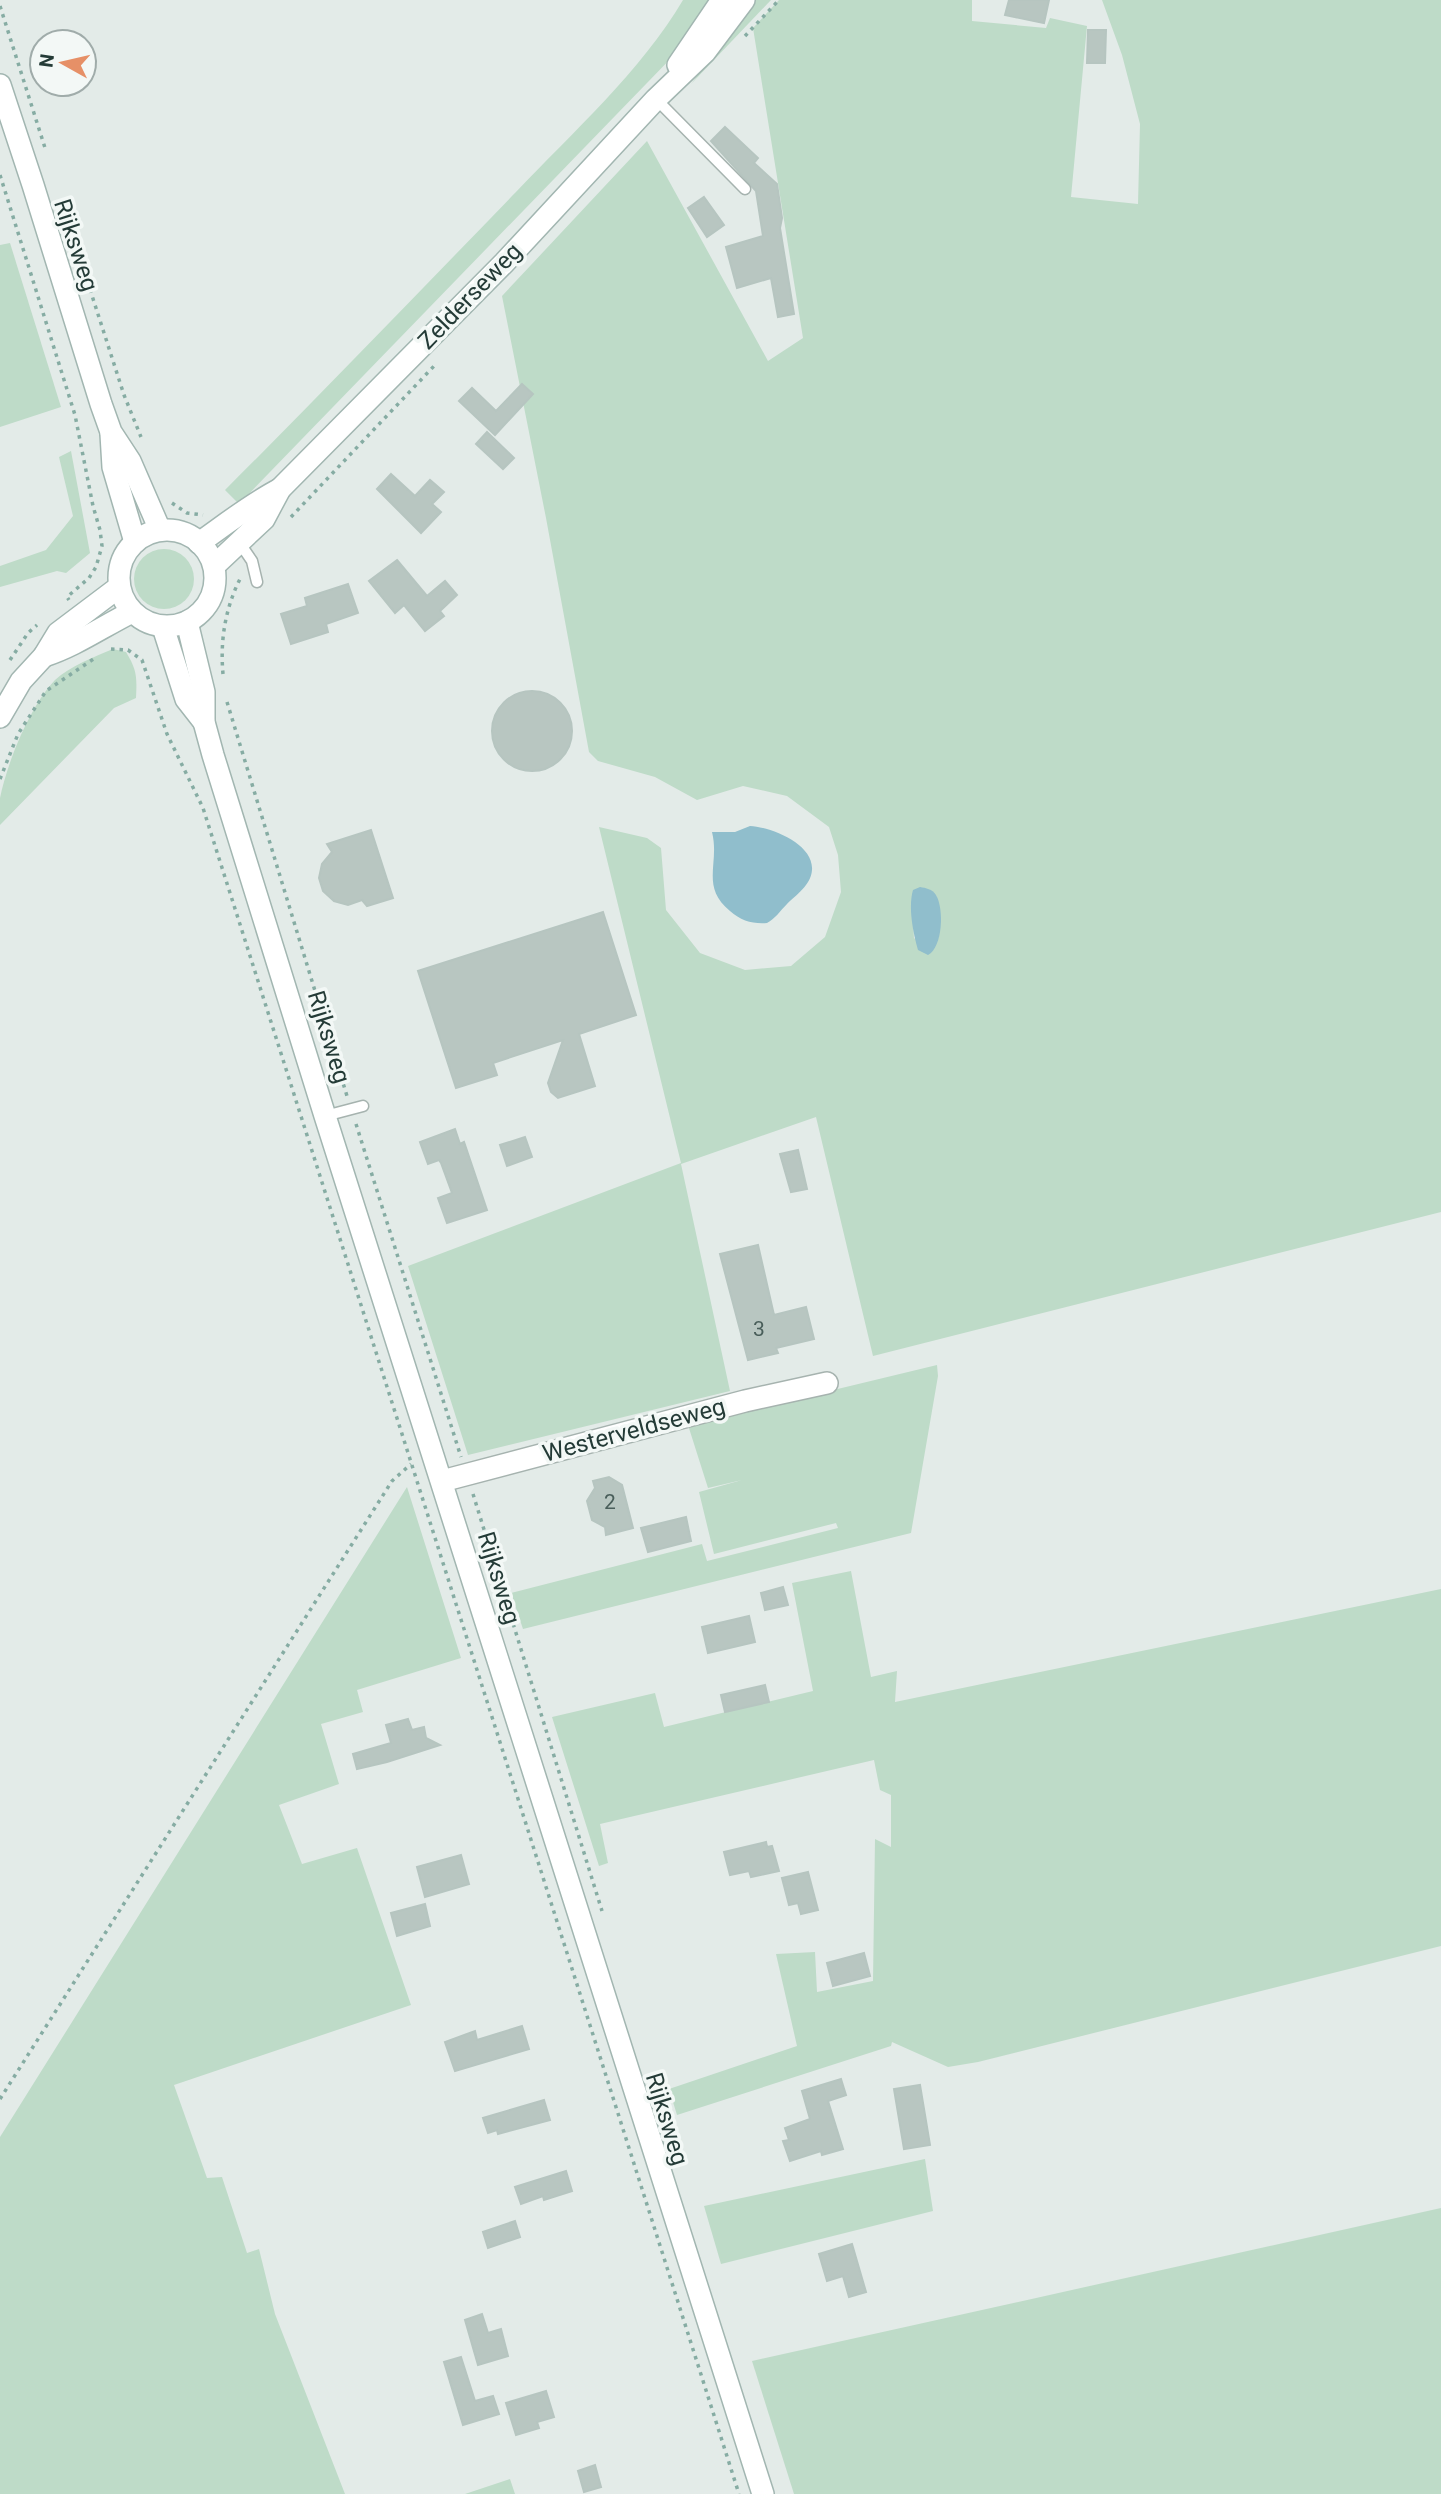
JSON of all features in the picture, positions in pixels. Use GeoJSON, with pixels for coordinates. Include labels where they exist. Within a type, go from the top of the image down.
{"type":"FeatureCollection","features":[{"type":"Feature","properties":{"kind":"main road","name":"Zelderseweg"},"geometry":{"type":"LineString","coordinates":[[656,99],[722,0]]}},
{"type":"Feature","properties":{"kind":"main road","name":"Zelderseweg"},"geometry":{"type":"LineString","coordinates":[[214,566],[264,519],[280,489],[503,263],[656,99],[705,52],[744,0]]}},
{"type":"Feature","properties":{"kind":"main road","name":"Rijksweg"},"geometry":{"type":"LineString","coordinates":[[0,85],[111,432],[113,467],[135,542]]}},
{"type":"Feature","properties":{"kind":"main road","name":"Rijksweg"},"geometry":{"type":"LineString","coordinates":[[111,432],[130,461],[160,530]]}},
{"type":"Feature","properties":{"kind":"main road","name":"Zelderseweg"},"geometry":{"type":"LineString","coordinates":[[199,543],[241,515],[252,504],[280,489]]}},
{"type":"Feature","properties":{"kind":"main road"},"geometry":{"type":"LineString","coordinates":[[160,530],[181,532],[199,543],[214,566],[213,593],[208,605],[199,615],[176,626],[163,627],[141,619],[132,612],[119,587],[124,555],[146,534],[160,530]]}},
{"type":"Feature","properties":{"kind":"main road"},"geometry":{"type":"LineString","coordinates":[[0,717],[21,681],[44,656],[58,633],[119,587]]}},
{"type":"Feature","properties":{"kind":"main road"},"geometry":{"type":"LineString","coordinates":[[44,656],[67,649],[132,612]]}},
{"type":"Feature","properties":{"kind":"main road","name":"Rijksweg"},"geometry":{"type":"LineString","coordinates":[[187,622],[204,692],[204,722],[325,1116],[763,2494]]}},
{"type":"Feature","properties":{"kind":"main road","name":"Rijksweg"},"geometry":{"type":"LineString","coordinates":[[163,627],[186,699],[204,722]]}},
{"type":"Feature","properties":{"kind":"main road","name":"Westerveldseweg"},"geometry":{"type":"LineString","coordinates":[[442,1481],[745,1401],[827,1383]]}},
{"type":"Feature","properties":{"kind":"lane"},"geometry":{"type":"LineString","coordinates":[[656,99],[746,189]]}},
{"type":"Feature","properties":{"kind":"lane"},"geometry":{"type":"LineString","coordinates":[[239,542],[252,561],[257,582]]}},
{"type":"Feature","properties":{"kind":"lane"},"geometry":{"type":"LineString","coordinates":[[325,1116],[363,1106]]}},
{"type":"Feature","properties":{"kind":"path"},"geometry":{"type":"LineString","coordinates":[[0,5],[48,159]]}},
{"type":"Feature","properties":{"kind":"path"},"geometry":{"type":"LineString","coordinates":[[0,175],[75,415],[93,506]]}},
{"type":"Feature","properties":{"kind":"path","name":"Rijksweg"},"geometry":{"type":"LineString","coordinates":[[77,248],[124,395],[144,445]]}},
{"type":"Feature","properties":{"kind":"path"},"geometry":{"type":"LineString","coordinates":[[0,779],[18,734],[46,691],[72,671],[105,653]]}},
{"type":"Feature","properties":{"kind":"path"},"geometry":{"type":"LineString","coordinates":[[222,659],[224,681]]}},
{"type":"Feature","properties":{"kind":"path","name":"Rijksweg"},"geometry":{"type":"LineString","coordinates":[[149,676],[167,734],[203,808],[739,2494]]}},
{"type":"Feature","properties":{"kind":"path","name":"Rijksweg"},"geometry":{"type":"LineString","coordinates":[[225,692],[231,722],[604,1918]]}},
{"type":"Feature","properties":{"kind":"path"},"geometry":{"type":"LineString","coordinates":[[0,2099],[392,1481],[432,1449],[456,1440]]}},
{"type":"Feature","properties":{"kind":"green space"},"geometry":{"type":"Polygon","coordinates":[[[683,0],[713,0],[677,52],[239,504],[225,490],[605,100],[647,52],[683,0]]]}},
{"type":"Feature","properties":{"kind":"green space"},"geometry":{"type":"Polygon","coordinates":[[[756,0],[771,0],[691,84],[756,0]]]}},
{"type":"Feature","properties":{"kind":"green space"},"geometry":{"type":"Polygon","coordinates":[[[779,0],[972,0],[972,21],[1046,28],[1050,18],[1087,26],[1071,197],[1138,204],[1140,124],[1122,55],[1102,0],[1441,0],[1441,1212],[873,1356],[816,1117],[681,1164],[730,1391],[468,1455],[408,1266],[681,1163],[599,827],[647,838],[661,848],[666,910],[700,953],[745,970],[791,966],[825,937],[841,892],[838,855],[829,827],[787,796],[743,786],[697,800],[655,777],[598,761],[589,752],[502,296],[647,141],[768,361],[803,338],[753,28],[779,0]],[[936,895],[913,919],[914,939],[939,911],[936,895]]]}},
{"type":"Feature","properties":{"kind":"green space"},"geometry":{"type":"Polygon","coordinates":[[[10,243],[61,407],[0,427],[0,245],[10,243]]]}},
{"type":"Feature","properties":{"kind":"green space"},"geometry":{"type":"Polygon","coordinates":[[[71,451],[90,553],[66,573],[57,571],[0,587],[0,566],[46,550],[73,516],[59,457],[71,451]]]}},
{"type":"Feature","properties":{"kind":"green space"},"geometry":{"type":"Polygon","coordinates":[[[164,549],[181,554],[189,562],[194,579],[189,596],[181,604],[164,609],[147,604],[139,596],[134,579],[139,562],[147,554],[164,549]]]}},
{"type":"Feature","properties":{"kind":"green space"},"geometry":{"type":"Polygon","coordinates":[[[113,649],[126,652],[132,664],[136,679],[136,698],[114,708],[0,825],[0,798],[8,768],[37,704],[61,675],[82,662],[113,649]]]}},
{"type":"Feature","properties":{"kind":"green space"},"geometry":{"type":"Polygon","coordinates":[[[937,1365],[938,1376],[911,1533],[523,1629],[511,1593],[702,1544],[707,1561],[838,1528],[836,1523],[714,1554],[699,1492],[742,1480],[708,1488],[688,1425],[937,1365]]]}},
{"type":"Feature","properties":{"kind":"green space"},"geometry":{"type":"Polygon","coordinates":[[[407,1487],[461,1658],[357,1690],[363,1712],[321,1724],[339,1784],[279,1805],[302,1864],[357,1848],[411,2005],[174,2085],[207,2178],[222,2177],[247,2253],[259,2249],[275,2314],[345,2494],[0,2494],[0,2137],[407,1487]]]}},
{"type":"Feature","properties":{"kind":"green space"},"geometry":{"type":"Polygon","coordinates":[[[851,1571],[871,1677],[897,1671],[895,1702],[1441,1589],[1441,1946],[978,2062],[948,2067],[892,2042],[891,2046],[677,2115],[669,2089],[797,2046],[776,1954],[815,1952],[817,1992],[873,1981],[875,1839],[891,1847],[891,1795],[880,1790],[874,1760],[600,1824],[608,1863],[599,1866],[552,1717],[655,1693],[664,1727],[813,1691],[792,1583],[851,1571]]]}},
{"type":"Feature","properties":{"kind":"green space"},"geometry":{"type":"Polygon","coordinates":[[[925,2159],[933,2211],[721,2264],[704,2206],[925,2159]]]}},
{"type":"Feature","properties":{"kind":"green space"},"geometry":{"type":"Polygon","coordinates":[[[1441,2208],[1441,2494],[794,2494],[752,2361],[1441,2208]]]}},
{"type":"Feature","properties":{"kind":"green space"},"geometry":{"type":"Polygon","coordinates":[[[510,2479],[515,2494],[465,2494],[510,2479]]]}},
{"type":"Feature","properties":{"kind":"water"},"geometry":{"type":"Polygon","coordinates":[[[750,826],[790,839],[806,852],[811,861],[811,875],[806,885],[767,923],[738,917],[721,902],[713,883],[712,832],[735,832],[750,826]]]}},
{"type":"Feature","properties":{"kind":"water"},"geometry":{"type":"Polygon","coordinates":[[[920,887],[934,893],[940,909],[941,927],[937,944],[928,955],[918,950],[912,920],[913,890],[920,887]]]}},
{"type":"Feature","properties":{"kind":"building"},"geometry":{"type":"Polygon","coordinates":[[[1009,0],[1049,0],[1044,23],[1005,15],[1009,0]]]}},
{"type":"Feature","properties":{"kind":"building"},"geometry":{"type":"Polygon","coordinates":[[[1088,30],[1106,30],[1105,63],[1087,63],[1088,30]]]}},
{"type":"Feature","properties":{"kind":"building"},"geometry":{"type":"Polygon","coordinates":[[[725,127],[758,158],[754,163],[777,184],[782,218],[780,228],[794,314],[778,317],[771,278],[737,288],[726,247],[763,236],[756,191],[711,141],[725,127]]]}},
{"type":"Feature","properties":{"kind":"building"},"geometry":{"type":"Polygon","coordinates":[[[704,197],[724,225],[707,237],[688,208],[704,197]]]}},
{"type":"Feature","properties":{"kind":"building"},"geometry":{"type":"Polygon","coordinates":[[[522,384],[533,394],[495,435],[459,401],[472,388],[496,411],[522,384]]]}},
{"type":"Feature","properties":{"kind":"building"},"geometry":{"type":"Polygon","coordinates":[[[487,432],[514,458],[503,469],[476,444],[487,432]]]}},
{"type":"Feature","properties":{"kind":"building"},"geometry":{"type":"Polygon","coordinates":[[[391,474],[415,496],[430,480],[444,492],[432,504],[441,512],[421,533],[377,489],[391,474]]]}},
{"type":"Feature","properties":{"kind":"building"},"geometry":{"type":"Polygon","coordinates":[[[397,560],[427,596],[445,581],[457,595],[440,611],[444,616],[425,631],[404,605],[395,613],[369,581],[397,560]]]}},
{"type":"Feature","properties":{"kind":"building"},"geometry":{"type":"Polygon","coordinates":[[[348,584],[358,613],[326,624],[328,632],[291,644],[281,614],[307,606],[305,598],[348,584]]]}},
{"type":"Feature","properties":{"kind":"building"},"geometry":{"type":"Polygon","coordinates":[[[532,691],[547,694],[560,703],[569,716],[572,731],[569,746],[560,759],[547,768],[532,771],[517,768],[504,759],[495,746],[492,731],[495,716],[504,703],[517,694],[532,691]]]}},
{"type":"Feature","properties":{"kind":"building"},"geometry":{"type":"Polygon","coordinates":[[[371,830],[393,898],[367,906],[362,900],[348,905],[334,901],[323,891],[319,878],[322,864],[332,852],[327,844],[371,830]]]}},
{"type":"Feature","properties":{"kind":"building"},"geometry":{"type":"Polygon","coordinates":[[[603,912],[636,1015],[579,1034],[595,1086],[558,1098],[551,1092],[548,1083],[563,1040],[493,1063],[497,1075],[456,1088],[418,971],[603,912]]]}},
{"type":"Feature","properties":{"kind":"building"},"geometry":{"type":"Polygon","coordinates":[[[455,1129],[460,1144],[464,1142],[487,1210],[447,1223],[438,1198],[452,1193],[441,1163],[439,1160],[428,1164],[420,1142],[455,1129]]]}},
{"type":"Feature","properties":{"kind":"building"},"geometry":{"type":"Polygon","coordinates":[[[525,1137],[532,1157],[507,1166],[500,1145],[525,1137]]]}},
{"type":"Feature","properties":{"kind":"building"},"geometry":{"type":"Polygon","coordinates":[[[798,1150],[807,1189],[791,1192],[780,1154],[798,1150]]]}},
{"type":"Feature","properties":{"kind":"building"},"geometry":{"type":"Polygon","coordinates":[[[758,1245],[774,1315],[806,1307],[814,1339],[776,1348],[778,1353],[748,1360],[720,1254],[758,1245]]]}},
{"type":"Feature","properties":{"kind":"building"},"geometry":{"type":"Polygon","coordinates":[[[609,1477],[622,1485],[633,1528],[606,1535],[605,1527],[592,1520],[587,1501],[595,1488],[593,1481],[609,1477]]]}},
{"type":"Feature","properties":{"kind":"building"},"geometry":{"type":"Polygon","coordinates":[[[686,1517],[691,1541],[648,1552],[641,1528],[686,1517]]]}},
{"type":"Feature","properties":{"kind":"building"},"geometry":{"type":"Polygon","coordinates":[[[783,1587],[788,1605],[765,1610],[761,1593],[783,1587]]]}},
{"type":"Feature","properties":{"kind":"building"},"geometry":{"type":"Polygon","coordinates":[[[749,1616],[755,1642],[708,1653],[702,1627],[749,1616]]]}},
{"type":"Feature","properties":{"kind":"building"},"geometry":{"type":"Polygon","coordinates":[[[765,1685],[769,1702],[725,1712],[721,1695],[765,1685]]]}},
{"type":"Feature","properties":{"kind":"building"},"geometry":{"type":"Polygon","coordinates":[[[408,1719],[412,1730],[424,1727],[426,1738],[440,1745],[357,1769],[353,1754],[391,1743],[386,1725],[408,1719]]]}},
{"type":"Feature","properties":{"kind":"building"},"geometry":{"type":"Polygon","coordinates":[[[766,1842],[767,1847],[772,1846],[779,1871],[751,1877],[749,1871],[730,1875],[724,1852],[766,1842]]]}},
{"type":"Feature","properties":{"kind":"building"},"geometry":{"type":"Polygon","coordinates":[[[461,1855],[469,1884],[425,1897],[417,1867],[461,1855]]]}},
{"type":"Feature","properties":{"kind":"building"},"geometry":{"type":"Polygon","coordinates":[[[808,1872],[818,1910],[801,1914],[798,1903],[789,1905],[782,1878],[808,1872]]]}},
{"type":"Feature","properties":{"kind":"building"},"geometry":{"type":"Polygon","coordinates":[[[425,1904],[430,1926],[397,1936],[391,1913],[425,1904]]]}},
{"type":"Feature","properties":{"kind":"building"},"geometry":{"type":"Polygon","coordinates":[[[864,1953],[870,1976],[833,1986],[827,1963],[864,1953]]]}},
{"type":"Feature","properties":{"kind":"building"},"geometry":{"type":"Polygon","coordinates":[[[522,2026],[529,2049],[455,2071],[445,2042],[475,2031],[477,2040],[522,2026]]]}},
{"type":"Feature","properties":{"kind":"building"},"geometry":{"type":"Polygon","coordinates":[[[841,2079],[846,2095],[828,2101],[843,2149],[822,2155],[821,2151],[790,2161],[783,2141],[789,2140],[785,2128],[810,2119],[802,2091],[841,2079]]]}},
{"type":"Feature","properties":{"kind":"building"},"geometry":{"type":"Polygon","coordinates":[[[920,2085],[930,2145],[904,2149],[894,2089],[920,2085]]]}},
{"type":"Feature","properties":{"kind":"building"},"geometry":{"type":"Polygon","coordinates":[[[544,2100],[550,2120],[498,2134],[497,2130],[488,2133],[483,2118],[544,2100]]]}},
{"type":"Feature","properties":{"kind":"building"},"geometry":{"type":"Polygon","coordinates":[[[566,2171],[572,2191],[544,2200],[543,2196],[521,2204],[515,2187],[566,2171]]]}},
{"type":"Feature","properties":{"kind":"building"},"geometry":{"type":"Polygon","coordinates":[[[515,2221],[520,2237],[488,2248],[483,2232],[515,2221]]]}},
{"type":"Feature","properties":{"kind":"building"},"geometry":{"type":"Polygon","coordinates":[[[852,2244],[866,2292],[849,2297],[843,2276],[827,2281],[819,2254],[852,2244]]]}},
{"type":"Feature","properties":{"kind":"building"},"geometry":{"type":"Polygon","coordinates":[[[482,2314],[488,2333],[501,2329],[508,2356],[478,2365],[465,2320],[482,2314]]]}},
{"type":"Feature","properties":{"kind":"building"},"geometry":{"type":"Polygon","coordinates":[[[461,2357],[475,2401],[493,2396],[499,2414],[463,2425],[444,2362],[461,2357]]]}},
{"type":"Feature","properties":{"kind":"building"},"geometry":{"type":"Polygon","coordinates":[[[546,2391],[554,2417],[537,2422],[539,2428],[516,2435],[506,2403],[546,2391]]]}},
{"type":"Feature","properties":{"kind":"building"},"geometry":{"type":"Polygon","coordinates":[[[595,2465],[601,2487],[584,2492],[578,2471],[595,2465]]]}}]}
